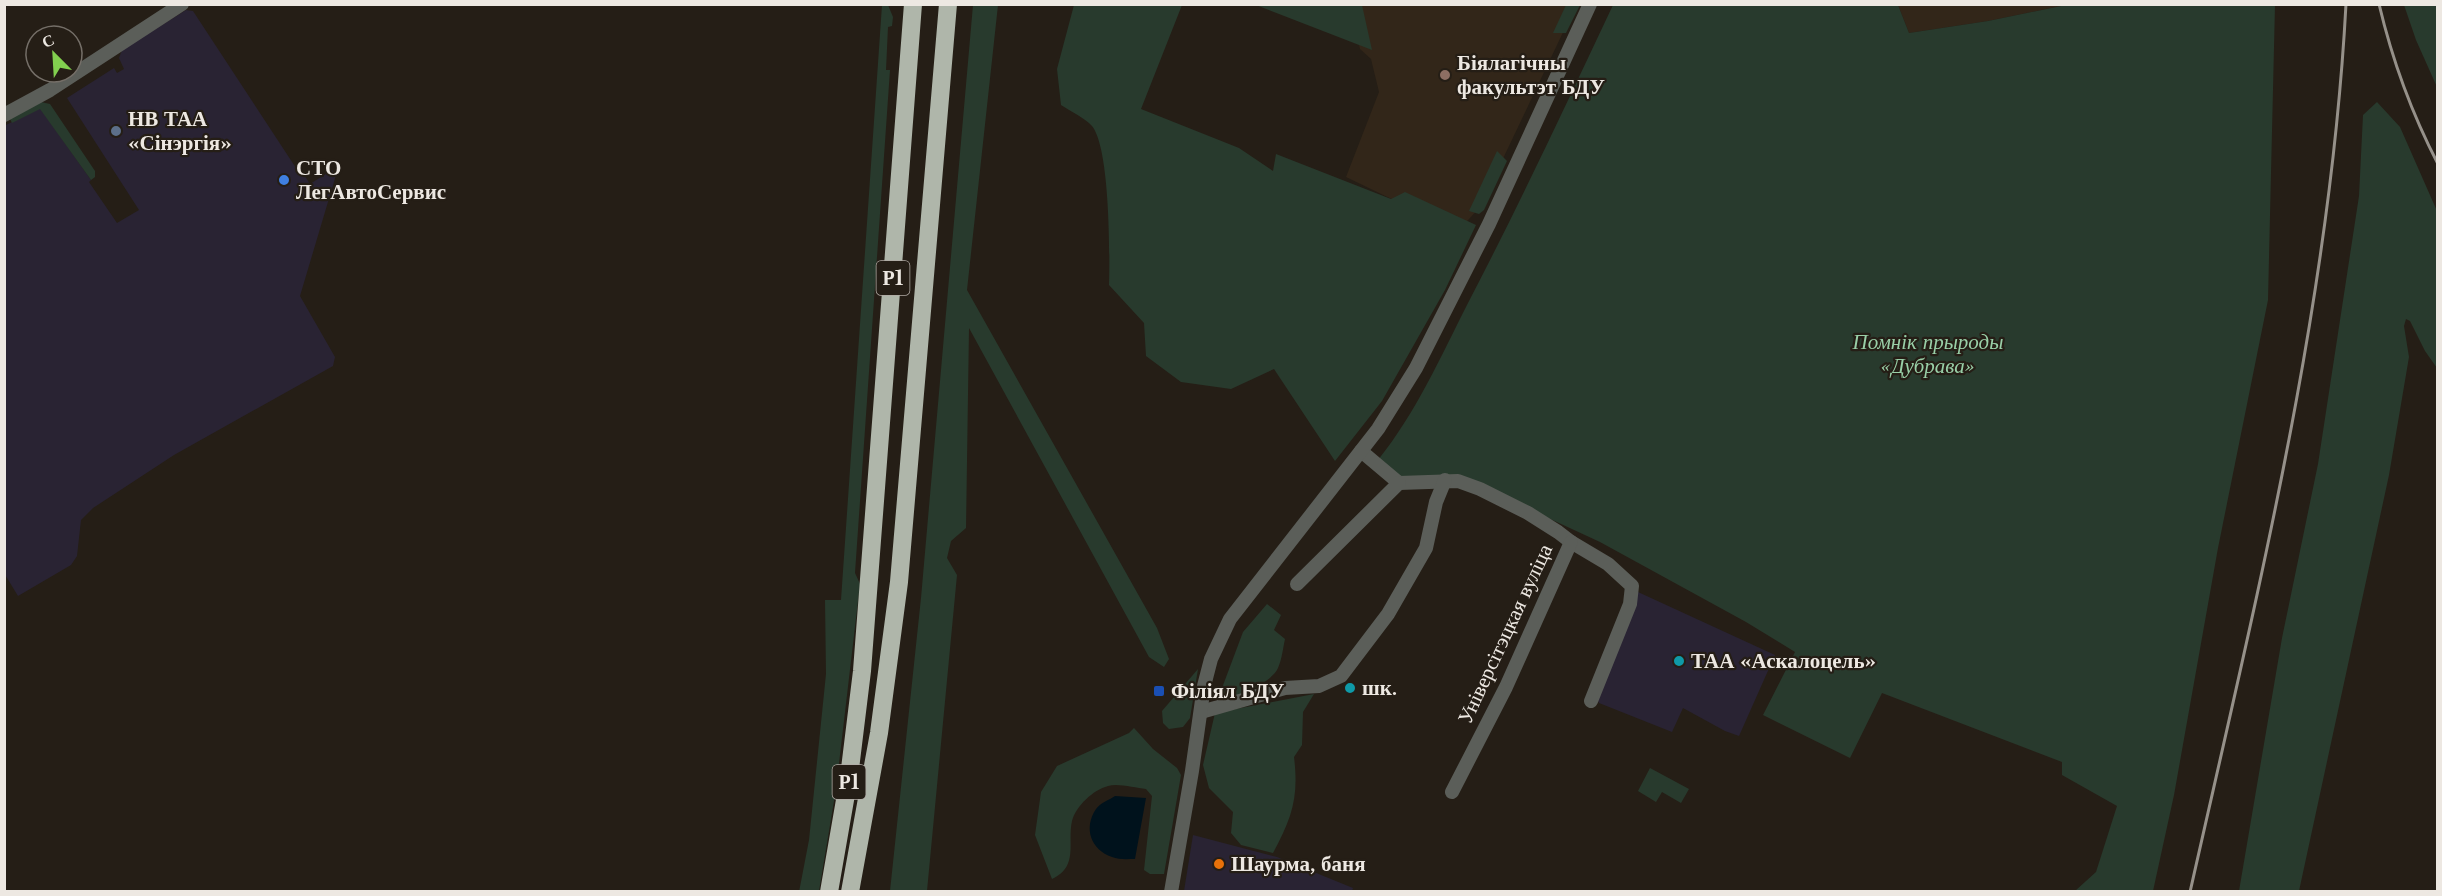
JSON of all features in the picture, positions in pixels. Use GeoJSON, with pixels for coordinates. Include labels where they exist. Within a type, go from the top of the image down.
{"type":"FeatureCollection","features":[{"type":"Feature","properties":{"kind":"highway","name":"Р1"},"geometry":{"type":"LineString","coordinates":[[830,891],[849,777],[862,671],[913,4]]}},
{"type":"Feature","properties":{"kind":"highway","name":"Р1"},"geometry":{"type":"LineString","coordinates":[[850,891],[882,710],[899,582],[948,4]]}},
{"type":"Feature","properties":{"kind":"street"},"geometry":{"type":"LineString","coordinates":[[4,115],[50,90],[182,4]]}},
{"type":"Feature","properties":{"kind":"street"},"geometry":{"type":"LineString","coordinates":[[1171,891],[1204,686],[1212,659],[1230,619],[1361,451],[1394,405],[1416,368],[1489,224],[1590,4]]}},
{"type":"Feature","properties":{"kind":"street"},"geometry":{"type":"LineString","coordinates":[[1361,451],[1398,483]]}},
{"type":"Feature","properties":{"kind":"street"},"geometry":{"type":"LineString","coordinates":[[1201,712],[1285,688],[1319,686],[1341,676],[1388,614],[1426,548],[1436,502],[1445,480]]}},
{"type":"Feature","properties":{"kind":"street"},"geometry":{"type":"LineString","coordinates":[[1297,584],[1398,483],[1458,481],[1480,489],[1528,513],[1571,542]]}},
{"type":"Feature","properties":{"kind":"street","name":"Універсітэцкая вуліца"},"geometry":{"type":"LineString","coordinates":[[1452,792],[1506,687],[1571,542],[1608,564],[1632,586],[1630,604],[1591,701]]}},
{"type":"Feature","properties":{"kind":"shaded area"},"geometry":{"type":"Polygon","coordinates":[[[1350,5],[1576,5],[1480,207],[1458,231],[1346,177],[1379,92],[1371,59],[1360,49],[1350,5]]]}},
{"type":"Feature","properties":{"kind":"shaded area"},"geometry":{"type":"Polygon","coordinates":[[[1898,5],[2066,5],[1988,21],[1909,33],[1898,5]]]}},
{"type":"Feature","properties":{"kind":"shaded area"},"geometry":{"type":"Polygon","coordinates":[[[186,10],[193,11],[296,168],[299,167],[310,184],[332,170],[336,175],[300,296],[335,357],[333,366],[174,455],[93,508],[81,520],[77,556],[71,565],[18,596],[4,573],[4,126],[40,108],[91,180],[89,182],[117,223],[139,210],[67,98],[114,68],[117,73],[124,69],[119,58],[122,50],[186,10]]]}},
{"type":"Feature","properties":{"kind":"shaded area"},"geometry":{"type":"Polygon","coordinates":[[[1638,592],[1775,655],[1739,736],[1683,708],[1672,732],[1599,703],[1596,697],[1638,592]]]}},
{"type":"Feature","properties":{"kind":"shaded area"},"geometry":{"type":"Polygon","coordinates":[[[1193,835],[1277,857],[1353,888],[1352,891],[1184,891],[1193,835]]]}},
{"type":"Feature","properties":{"kind":"green space"},"geometry":{"type":"Polygon","coordinates":[[[882,5],[888,5],[893,17],[892,26],[888,27],[886,70],[890,70],[855,573],[860,584],[836,789],[819,891],[799,892],[809,840],[826,674],[825,600],[841,600],[882,5]]]}},
{"type":"Feature","properties":{"kind":"green space"},"geometry":{"type":"Polygon","coordinates":[[[973,5],[998,5],[967,290],[1157,628],[1169,659],[1164,667],[1149,657],[969,328],[966,528],[951,541],[947,558],[957,575],[927,891],[890,891],[921,598],[973,5]]]}},
{"type":"Feature","properties":{"kind":"green space"},"geometry":{"type":"Polygon","coordinates":[[[1074,5],[1182,5],[1141,109],[1239,148],[1273,171],[1276,154],[1391,199],[1405,192],[1476,225],[1445,290],[1382,401],[1335,461],[1274,369],[1231,389],[1181,382],[1146,356],[1144,323],[1109,285],[1108,202],[1098,138],[1089,123],[1061,105],[1057,69],[1074,5]]]}},
{"type":"Feature","properties":{"kind":"green space"},"geometry":{"type":"Polygon","coordinates":[[[1256,5],[1362,5],[1372,50],[1256,5]]]}},
{"type":"Feature","properties":{"kind":"green space"},"geometry":{"type":"Polygon","coordinates":[[[1566,5],[1580,5],[1566,33],[1553,33],[1566,5]]]}},
{"type":"Feature","properties":{"kind":"green space","name":"Помнік прыроды «Дубрава»"},"geometry":{"type":"Polygon","coordinates":[[[1613,5],[1898,5],[1909,33],[1988,21],[2066,5],[2275,5],[2268,300],[2218,548],[2174,795],[2153,891],[2075,891],[2096,872],[2117,806],[2062,775],[2062,762],[1882,693],[1850,758],[1763,715],[1795,652],[1746,622],[1600,542],[1464,479],[1400,480],[1378,460],[1416,404],[1438,364],[1524,192],[1613,5]]]}},
{"type":"Feature","properties":{"kind":"green space"},"geometry":{"type":"Polygon","coordinates":[[[2404,5],[2437,5],[2437,87],[2416,40],[2404,5]]]}},
{"type":"Feature","properties":{"kind":"green space"},"geometry":{"type":"Polygon","coordinates":[[[41,102],[50,104],[95,171],[95,177],[91,180],[40,109],[12,123],[10,119],[41,102]]]}},
{"type":"Feature","properties":{"kind":"green space"},"geometry":{"type":"Polygon","coordinates":[[[2377,102],[2400,127],[2437,211],[2437,368],[2425,351],[2410,321],[2406,319],[2404,326],[2409,357],[2389,475],[2299,891],[2239,891],[2282,638],[2318,464],[2359,196],[2363,115],[2377,102]]]}},
{"type":"Feature","properties":{"kind":"green space"},"geometry":{"type":"Polygon","coordinates":[[[1497,151],[1507,161],[1484,210],[1479,214],[1469,211],[1497,151]]]}},
{"type":"Feature","properties":{"kind":"green space"},"geometry":{"type":"Polygon","coordinates":[[[1267,604],[1281,615],[1274,630],[1285,639],[1278,668],[1268,680],[1260,685],[1216,704],[1243,632],[1267,604]]]}},
{"type":"Feature","properties":{"kind":"green space"},"geometry":{"type":"Polygon","coordinates":[[[1198,669],[1190,718],[1183,727],[1169,729],[1163,723],[1162,711],[1198,669]]]}},
{"type":"Feature","properties":{"kind":"green space"},"geometry":{"type":"Polygon","coordinates":[[[1314,694],[1303,712],[1302,745],[1294,757],[1295,796],[1280,840],[1273,853],[1241,845],[1231,833],[1233,812],[1209,788],[1203,765],[1215,713],[1314,694]]]}},
{"type":"Feature","properties":{"kind":"green space"},"geometry":{"type":"Polygon","coordinates":[[[1134,728],[1153,749],[1177,768],[1181,775],[1164,874],[1150,874],[1144,870],[1152,796],[1146,789],[1112,785],[1091,795],[1077,810],[1072,821],[1069,861],[1066,868],[1052,879],[1035,835],[1041,792],[1057,766],[1129,733],[1134,728]]]}},
{"type":"Feature","properties":{"kind":"green space"},"geometry":{"type":"Polygon","coordinates":[[[1650,768],[1689,789],[1681,803],[1662,792],[1656,802],[1638,791],[1650,768]]]}},
{"type":"Feature","properties":{"kind":"water"},"geometry":{"type":"Polygon","coordinates":[[[1115,796],[1146,798],[1135,859],[1118,859],[1105,854],[1091,838],[1090,824],[1096,809],[1115,796]]]}},
{"type":"Feature","properties":{"kind":"railway"},"geometry":{"type":"LineString","coordinates":[[2190,892],[2264,562],[2307,340],[2324,229],[2337,117],[2346,4]]}},
{"type":"Feature","properties":{"kind":"railway"},"geometry":{"type":"LineString","coordinates":[[2379,4],[2404,86],[2438,164]]}},
{"type":"Feature","properties":{"kind":"place","name":"Біялагічны факультэт БДУ"},"geometry":{"type":"Point","coordinates":[1445,75]}},
{"type":"Feature","properties":{"kind":"place","name":"НВ ТАА «Сінэргія»"},"geometry":{"type":"Point","coordinates":[116,131]}},
{"type":"Feature","properties":{"kind":"place","name":"СТО ЛегАвтоСервис"},"geometry":{"type":"Point","coordinates":[284,180]}},
{"type":"Feature","properties":{"kind":"place","name":"ТАА «Аскалоцель»"},"geometry":{"type":"Point","coordinates":[1679,661]}},
{"type":"Feature","properties":{"kind":"place","name":"шк."},"geometry":{"type":"Point","coordinates":[1350,688]}},
{"type":"Feature","properties":{"kind":"place","name":"Філіял БДУ"},"geometry":{"type":"Point","coordinates":[1159,691]}},
{"type":"Feature","properties":{"kind":"place","name":"Шаурма, баня"},"geometry":{"type":"Point","coordinates":[1219,864]}}]}
